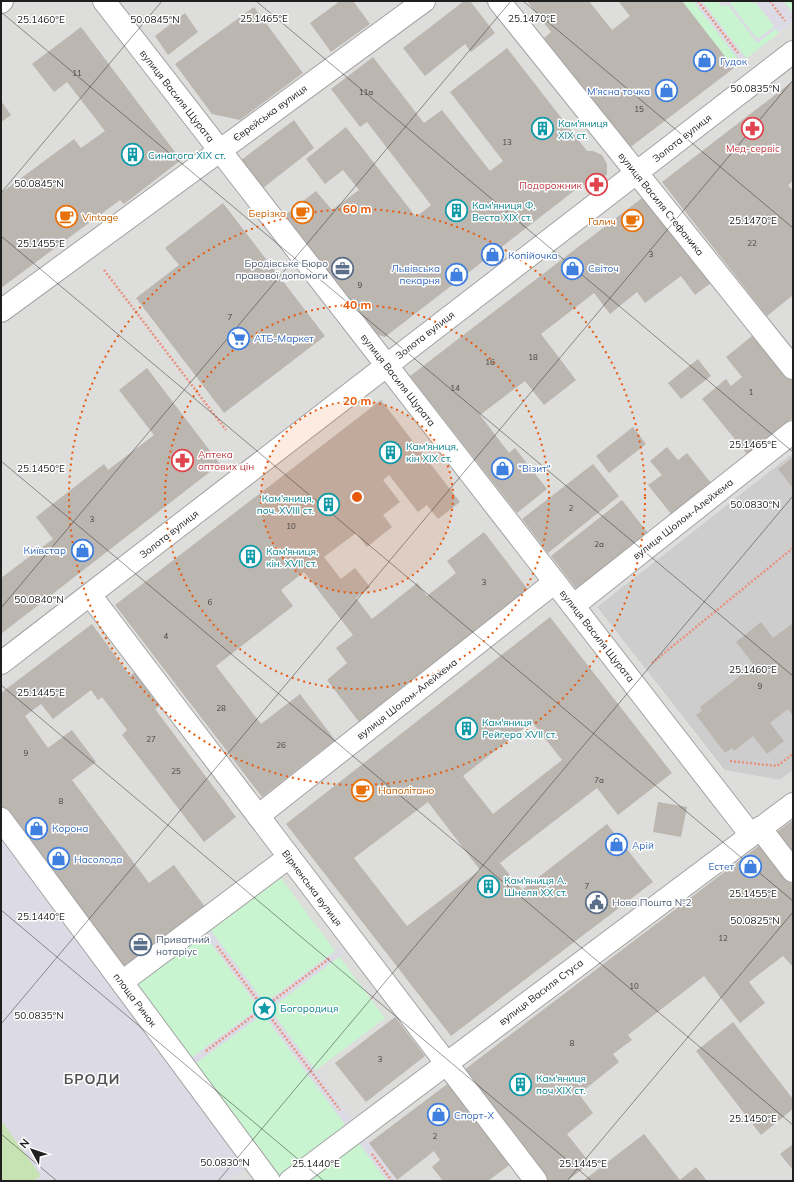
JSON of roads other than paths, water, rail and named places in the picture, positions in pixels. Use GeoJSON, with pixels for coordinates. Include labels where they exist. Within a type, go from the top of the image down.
{"type":"FeatureCollection","features":[{"type":"Feature","properties":{"kind":"street","name":"вулиця Василя Щурата"},"geometry":{"type":"LineString","coordinates":[[104,1],[573,606],[756,832],[793,870]]}},
{"type":"Feature","properties":{"kind":"street","name":"Єврейська вулиця"},"geometry":{"type":"LineString","coordinates":[[1,311],[424,1]]}},
{"type":"Feature","properties":{"kind":"street","name":"вулиця Василя Стефаника"},"geometry":{"type":"LineString","coordinates":[[499,1],[793,368]]}},
{"type":"Feature","properties":{"kind":"street","name":"Золота вулиця"},"geometry":{"type":"LineString","coordinates":[[1,663],[793,52]]}},
{"type":"Feature","properties":{"kind":"street","name":"вулиця Шолом-Алейхема"},"geometry":{"type":"LineString","coordinates":[[573,606],[793,432]]}},
{"type":"Feature","properties":{"kind":"street","name":"вулиця Шолом-Алейхема"},"geometry":{"type":"LineString","coordinates":[[258,816],[555,582]]}},
{"type":"Feature","properties":{"kind":"street","name":"Вірменська вулиця"},"geometry":{"type":"LineString","coordinates":[[90,595],[536,1181]]}},
{"type":"Feature","properties":{"kind":"street","name":"вулиця Василя Стуса"},"geometry":{"type":"LineString","coordinates":[[290,1181],[445,1063],[793,804]]}},
{"type":"Feature","properties":{"kind":"street","name":"площа Ринок"},"geometry":{"type":"LineString","coordinates":[[1,819],[269,1181]]}},
{"type":"Feature","properties":{"kind":"street"},"geometry":{"type":"LineString","coordinates":[[122,982],[289,857]]}},
{"type":"Feature","properties":{"kind":"place","name":"Гудок"},"geometry":{"type":"Point","coordinates":[705,61]}},
{"type":"Feature","properties":{"kind":"place","name":"М'ясна точка"},"geometry":{"type":"Point","coordinates":[666,91]}},
{"type":"Feature","properties":{"kind":"place","name":"Мед-сервіс"},"geometry":{"type":"Point","coordinates":[753,128]}},
{"type":"Feature","properties":{"kind":"place","name":"Кам'яниця XIX ст."},"geometry":{"type":"Point","coordinates":[543,129]}},
{"type":"Feature","properties":{"kind":"place","name":"Синагога XIX ст."},"geometry":{"type":"Point","coordinates":[132,155]}},
{"type":"Feature","properties":{"kind":"place","name":"Подорожник"},"geometry":{"type":"Point","coordinates":[597,185]}},
{"type":"Feature","properties":{"kind":"place","name":"Кам'яниця Ф. Веста XIX ст."},"geometry":{"type":"Point","coordinates":[457,211]}},
{"type":"Feature","properties":{"kind":"place","name":"Берізка"},"geometry":{"type":"Point","coordinates":[302,213]}},
{"type":"Feature","properties":{"kind":"place","name":"Vintage"},"geometry":{"type":"Point","coordinates":[67,217]}},
{"type":"Feature","properties":{"kind":"place","name":"Галич"},"geometry":{"type":"Point","coordinates":[632,221]}},
{"type":"Feature","properties":{"kind":"place","name":"Копійочка"},"geometry":{"type":"Point","coordinates":[493,255]}},
{"type":"Feature","properties":{"kind":"place","name":"Світоч"},"geometry":{"type":"Point","coordinates":[572,268]}},
{"type":"Feature","properties":{"kind":"place","name":"Бродівське Бюро правової допомоги"},"geometry":{"type":"Point","coordinates":[343,269]}},
{"type":"Feature","properties":{"kind":"place","name":"Львівська пекарня"},"geometry":{"type":"Point","coordinates":[456,274]}},
{"type":"Feature","properties":{"kind":"place","name":"АТБ-Маркет"},"geometry":{"type":"Point","coordinates":[239,338]}},
{"type":"Feature","properties":{"kind":"place","name":"Кам'яниця, кін XIX ст."},"geometry":{"type":"Point","coordinates":[391,452]}},
{"type":"Feature","properties":{"kind":"place","name":"Аптека оптових цін"},"geometry":{"type":"Point","coordinates":[183,460]}},
{"type":"Feature","properties":{"kind":"place","name":"\"Візит\""},"geometry":{"type":"Point","coordinates":[502,468]}},
{"type":"Feature","properties":{"kind":"place","name":"Кам'яниця, поч. XVIII ст."},"geometry":{"type":"Point","coordinates":[329,504]}},
{"type":"Feature","properties":{"kind":"place","name":"Київстар"},"geometry":{"type":"Point","coordinates":[82,550]}},
{"type":"Feature","properties":{"kind":"place","name":"Кам'яниця, кін. XVII ст."},"geometry":{"type":"Point","coordinates":[251,557]}},
{"type":"Feature","properties":{"kind":"place","name":"Кам'яниця Рейгера XVII ст."},"geometry":{"type":"Point","coordinates":[466,728]}},
{"type":"Feature","properties":{"kind":"place","name":"Наполітано"},"geometry":{"type":"Point","coordinates":[363,790]}},
{"type":"Feature","properties":{"kind":"place","name":"Корона"},"geometry":{"type":"Point","coordinates":[36,828]}},
{"type":"Feature","properties":{"kind":"place","name":"Арій"},"geometry":{"type":"Point","coordinates":[616,845]}},
{"type":"Feature","properties":{"kind":"place","name":"Насолода"},"geometry":{"type":"Point","coordinates":[59,859]}},
{"type":"Feature","properties":{"kind":"place","name":"Естет"},"geometry":{"type":"Point","coordinates":[750,866]}},
{"type":"Feature","properties":{"kind":"place","name":"Кам'яниця А. Шнеля XX cт."},"geometry":{"type":"Point","coordinates":[489,886]}},
{"type":"Feature","properties":{"kind":"place","name":"Нова Пошта №2"},"geometry":{"type":"Point","coordinates":[596,902]}},
{"type":"Feature","properties":{"kind":"place","name":"Приватний нотаріус"},"geometry":{"type":"Point","coordinates":[141,945]}},
{"type":"Feature","properties":{"kind":"place","name":"Богородиця"},"geometry":{"type":"Point","coordinates":[264,1008]}},
{"type":"Feature","properties":{"kind":"place","name":"Кам'яниця поч XIX ст."},"geometry":{"type":"Point","coordinates":[520,1084]}},
{"type":"Feature","properties":{"kind":"place","name":"Спорт-X"},"geometry":{"type":"Point","coordinates":[438,1115]}},
{"type":"Feature","properties":{"kind":"district","name":"БРОДИ"},"geometry":{"type":"Point","coordinates":[92,1079]}}]}
